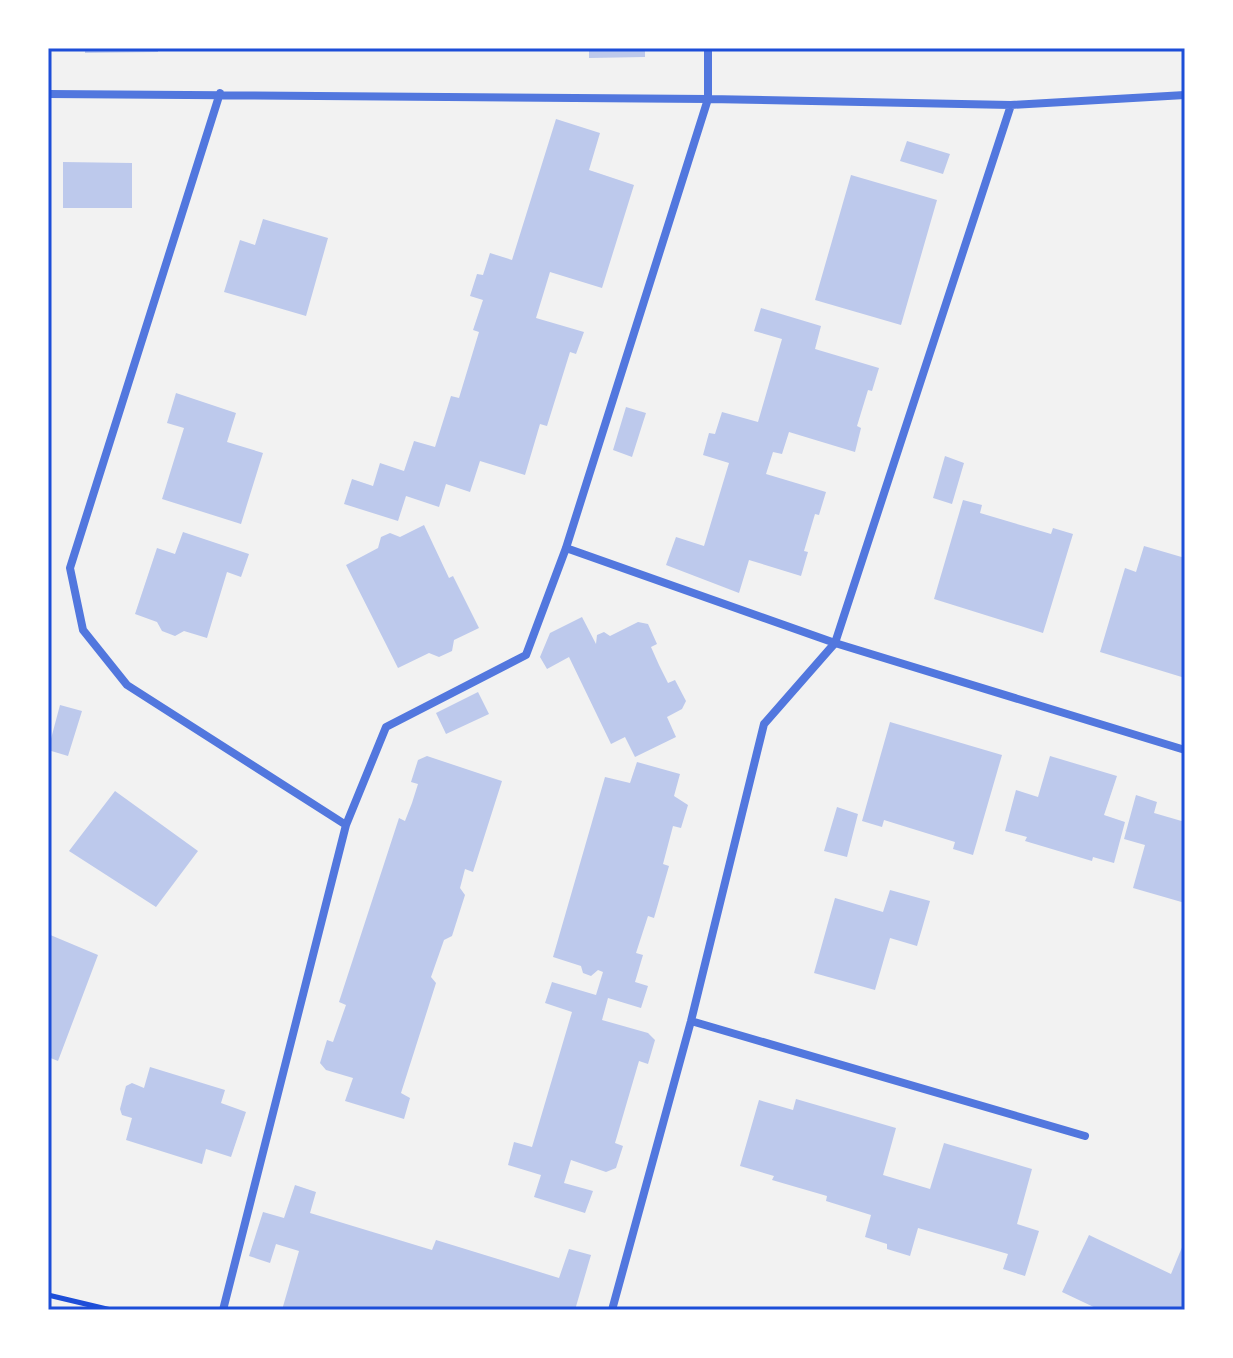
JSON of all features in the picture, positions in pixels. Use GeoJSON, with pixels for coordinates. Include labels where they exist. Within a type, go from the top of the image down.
{"type":"FeatureCollection","features":[{"type":"Feature","properties":{"kind":"street"},"geometry":{"type":"LineString","coordinates":[[223,1310],[346,825],[386,727],[526,655],[566,548],[708,99],[708,48]]}},
{"type":"Feature","properties":{"kind":"street"},"geometry":{"type":"LineString","coordinates":[[220,93],[70,568],[83,630],[127,685],[346,825]]}},
{"type":"Feature","properties":{"kind":"street"},"geometry":{"type":"LineString","coordinates":[[48,94],[220,93],[1011,105],[1185,95]]}},
{"type":"Feature","properties":{"kind":"street"},"geometry":{"type":"LineString","coordinates":[[612,1310],[691,1021],[764,724],[835,643],[1011,105]]}},
{"type":"Feature","properties":{"kind":"street"},"geometry":{"type":"LineString","coordinates":[[566,548],[835,643],[1185,750]]}},
{"type":"Feature","properties":{"kind":"street"},"geometry":{"type":"LineString","coordinates":[[691,1021],[1085,1136]]}},
{"type":"Feature","properties":{"kind":"path"},"geometry":{"type":"LineString","coordinates":[[48,1295],[111,1310]]}},
{"type":"Feature","properties":{"kind":"building"},"geometry":{"type":"Polygon","coordinates":[[[85,48],[158,48],[158,52],[85,53],[85,48]]]}},
{"type":"Feature","properties":{"kind":"building"},"geometry":{"type":"Polygon","coordinates":[[[589,48],[645,48],[645,57],[589,58],[589,48]]]}},
{"type":"Feature","properties":{"kind":"building"},"geometry":{"type":"Polygon","coordinates":[[[556,119],[600,133],[589,170],[634,185],[602,288],[550,272],[536,318],[584,332],[576,354],[570,352],[547,426],[540,424],[525,475],[480,461],[470,492],[446,484],[439,507],[406,496],[398,521],[344,504],[352,479],[373,486],[380,463],[404,471],[414,441],[435,447],[451,396],[459,398],[479,332],[473,330],[483,300],[470,296],[477,274],[483,275],[490,253],[512,260],[556,119]]]}},
{"type":"Feature","properties":{"kind":"building"},"geometry":{"type":"Polygon","coordinates":[[[907,141],[950,154],[943,174],[900,161],[907,141]]]}},
{"type":"Feature","properties":{"kind":"building"},"geometry":{"type":"Polygon","coordinates":[[[63,162],[132,163],[132,208],[63,208],[63,162]]]}},
{"type":"Feature","properties":{"kind":"building"},"geometry":{"type":"Polygon","coordinates":[[[851,175],[937,200],[901,325],[815,300],[851,175]]]}},
{"type":"Feature","properties":{"kind":"building"},"geometry":{"type":"Polygon","coordinates":[[[263,219],[328,238],[306,316],[224,292],[240,240],[255,245],[263,219]]]}},
{"type":"Feature","properties":{"kind":"building"},"geometry":{"type":"Polygon","coordinates":[[[761,308],[821,326],[815,349],[879,368],[872,391],[868,390],[857,426],[861,428],[855,452],[789,432],[782,454],[773,452],[766,474],[826,492],[819,515],[815,514],[804,551],[808,552],[801,576],[749,560],[739,593],[666,565],[676,537],[704,546],[729,463],[703,455],[709,433],[715,434],[722,412],[758,422],[782,339],[754,331],[761,308]]]}},
{"type":"Feature","properties":{"kind":"building"},"geometry":{"type":"Polygon","coordinates":[[[176,393],[236,413],[227,442],[263,453],[241,524],[162,499],[184,428],[167,423],[176,393]]]}},
{"type":"Feature","properties":{"kind":"building"},"geometry":{"type":"Polygon","coordinates":[[[626,407],[646,413],[632,457],[613,450],[626,407]]]}},
{"type":"Feature","properties":{"kind":"building"},"geometry":{"type":"Polygon","coordinates":[[[945,456],[964,463],[952,504],[933,498],[945,456]]]}},
{"type":"Feature","properties":{"kind":"building"},"geometry":{"type":"Polygon","coordinates":[[[963,500],[982,505],[980,513],[1051,534],[1053,528],[1073,534],[1043,633],[934,599],[963,500]]]}},
{"type":"Feature","properties":{"kind":"building"},"geometry":{"type":"Polygon","coordinates":[[[424,525],[449,578],[453,576],[479,628],[454,640],[452,651],[439,657],[429,653],[398,668],[346,565],[378,548],[381,537],[390,533],[400,537],[424,525]]]}},
{"type":"Feature","properties":{"kind":"building"},"geometry":{"type":"Polygon","coordinates":[[[183,532],[249,554],[241,577],[227,572],[207,638],[184,631],[175,636],[162,631],[157,622],[135,614],[157,548],[175,554],[183,532]]]}},
{"type":"Feature","properties":{"kind":"building"},"geometry":{"type":"Polygon","coordinates":[[[1144,546],[1185,558],[1185,678],[1100,652],[1125,568],[1136,572],[1144,546]]]}},
{"type":"Feature","properties":{"kind":"building"},"geometry":{"type":"Polygon","coordinates":[[[582,617],[596,644],[597,635],[604,632],[610,636],[638,622],[648,624],[657,644],[651,647],[659,665],[668,683],[675,680],[686,701],[682,709],[667,717],[676,737],[635,757],[625,737],[611,744],[569,657],[547,669],[540,657],[550,633],[582,617]]]}},
{"type":"Feature","properties":{"kind":"building"},"geometry":{"type":"Polygon","coordinates":[[[478,692],[489,714],[446,734],[436,713],[478,692]]]}},
{"type":"Feature","properties":{"kind":"building"},"geometry":{"type":"Polygon","coordinates":[[[60,705],[82,711],[68,756],[48,750],[60,705]]]}},
{"type":"Feature","properties":{"kind":"building"},"geometry":{"type":"Polygon","coordinates":[[[890,722],[1002,755],[973,855],[953,849],[955,842],[884,820],[882,827],[862,821],[890,722]]]}},
{"type":"Feature","properties":{"kind":"building"},"geometry":{"type":"Polygon","coordinates":[[[427,756],[502,781],[473,872],[465,869],[460,888],[465,895],[452,936],[444,940],[431,977],[436,983],[401,1093],[410,1098],[404,1119],[345,1101],[353,1078],[326,1070],[320,1063],[327,1040],[333,1042],[346,1005],[339,1002],[399,818],[405,821],[412,803],[418,784],[411,782],[418,760],[427,756]]]}},
{"type":"Feature","properties":{"kind":"building"},"geometry":{"type":"Polygon","coordinates":[[[1050,756],[1117,776],[1104,815],[1125,822],[1114,863],[1093,857],[1092,861],[1025,841],[1027,837],[1005,831],[1016,790],[1038,797],[1050,756]]]}},
{"type":"Feature","properties":{"kind":"building"},"geometry":{"type":"Polygon","coordinates":[[[637,762],[680,774],[674,796],[688,805],[681,828],[673,826],[663,864],[669,866],[654,918],[648,916],[636,953],[643,955],[635,982],[648,986],[641,1008],[608,998],[602,1020],[648,1033],[655,1040],[648,1064],[639,1061],[615,1143],[623,1146],[616,1168],[606,1172],[571,1160],[564,1183],[593,1191],[585,1213],[534,1197],[541,1175],[508,1165],[514,1142],[532,1147],[572,1012],[545,1003],[552,982],[596,995],[603,972],[598,970],[591,976],[583,973],[581,966],[553,957],[605,777],[630,783],[637,762]]]}},
{"type":"Feature","properties":{"kind":"building"},"geometry":{"type":"Polygon","coordinates":[[[115,791],[198,851],[156,907],[69,851],[115,791]]]}},
{"type":"Feature","properties":{"kind":"building"},"geometry":{"type":"Polygon","coordinates":[[[1136,795],[1157,802],[1154,813],[1185,822],[1185,903],[1133,888],[1145,845],[1124,839],[1136,795]]]}},
{"type":"Feature","properties":{"kind":"building"},"geometry":{"type":"Polygon","coordinates":[[[837,807],[858,814],[847,857],[824,851],[837,807]]]}},
{"type":"Feature","properties":{"kind":"building"},"geometry":{"type":"Polygon","coordinates":[[[890,890],[930,901],[917,946],[890,938],[875,990],[814,973],[835,898],[883,912],[890,890]]]}},
{"type":"Feature","properties":{"kind":"building"},"geometry":{"type":"Polygon","coordinates":[[[48,934],[98,955],[58,1061],[48,1057],[48,934]]]}},
{"type":"Feature","properties":{"kind":"building"},"geometry":{"type":"Polygon","coordinates":[[[150,1067],[225,1090],[221,1103],[246,1112],[231,1157],[206,1149],[202,1164],[126,1140],[132,1118],[122,1115],[120,1109],[126,1086],[132,1083],[144,1088],[150,1067]]]}},
{"type":"Feature","properties":{"kind":"building"},"geometry":{"type":"Polygon","coordinates":[[[796,1099],[896,1128],[883,1175],[930,1189],[944,1143],[1032,1169],[1017,1224],[1039,1231],[1025,1276],[1003,1269],[1008,1254],[918,1228],[910,1256],[887,1249],[887,1244],[865,1237],[871,1215],[826,1201],[827,1196],[772,1180],[774,1176],[740,1166],[759,1100],[793,1110],[796,1099]]]}},
{"type":"Feature","properties":{"kind":"building"},"geometry":{"type":"Polygon","coordinates":[[[295,1185],[316,1192],[310,1213],[432,1250],[436,1240],[559,1278],[569,1249],[591,1255],[575,1310],[282,1310],[299,1251],[276,1244],[270,1263],[249,1256],[263,1212],[284,1218],[295,1185]]]}},
{"type":"Feature","properties":{"kind":"building"},"geometry":{"type":"Polygon","coordinates":[[[1089,1235],[1171,1274],[1185,1240],[1185,1310],[1100,1310],[1062,1292],[1089,1235]]]}}]}
